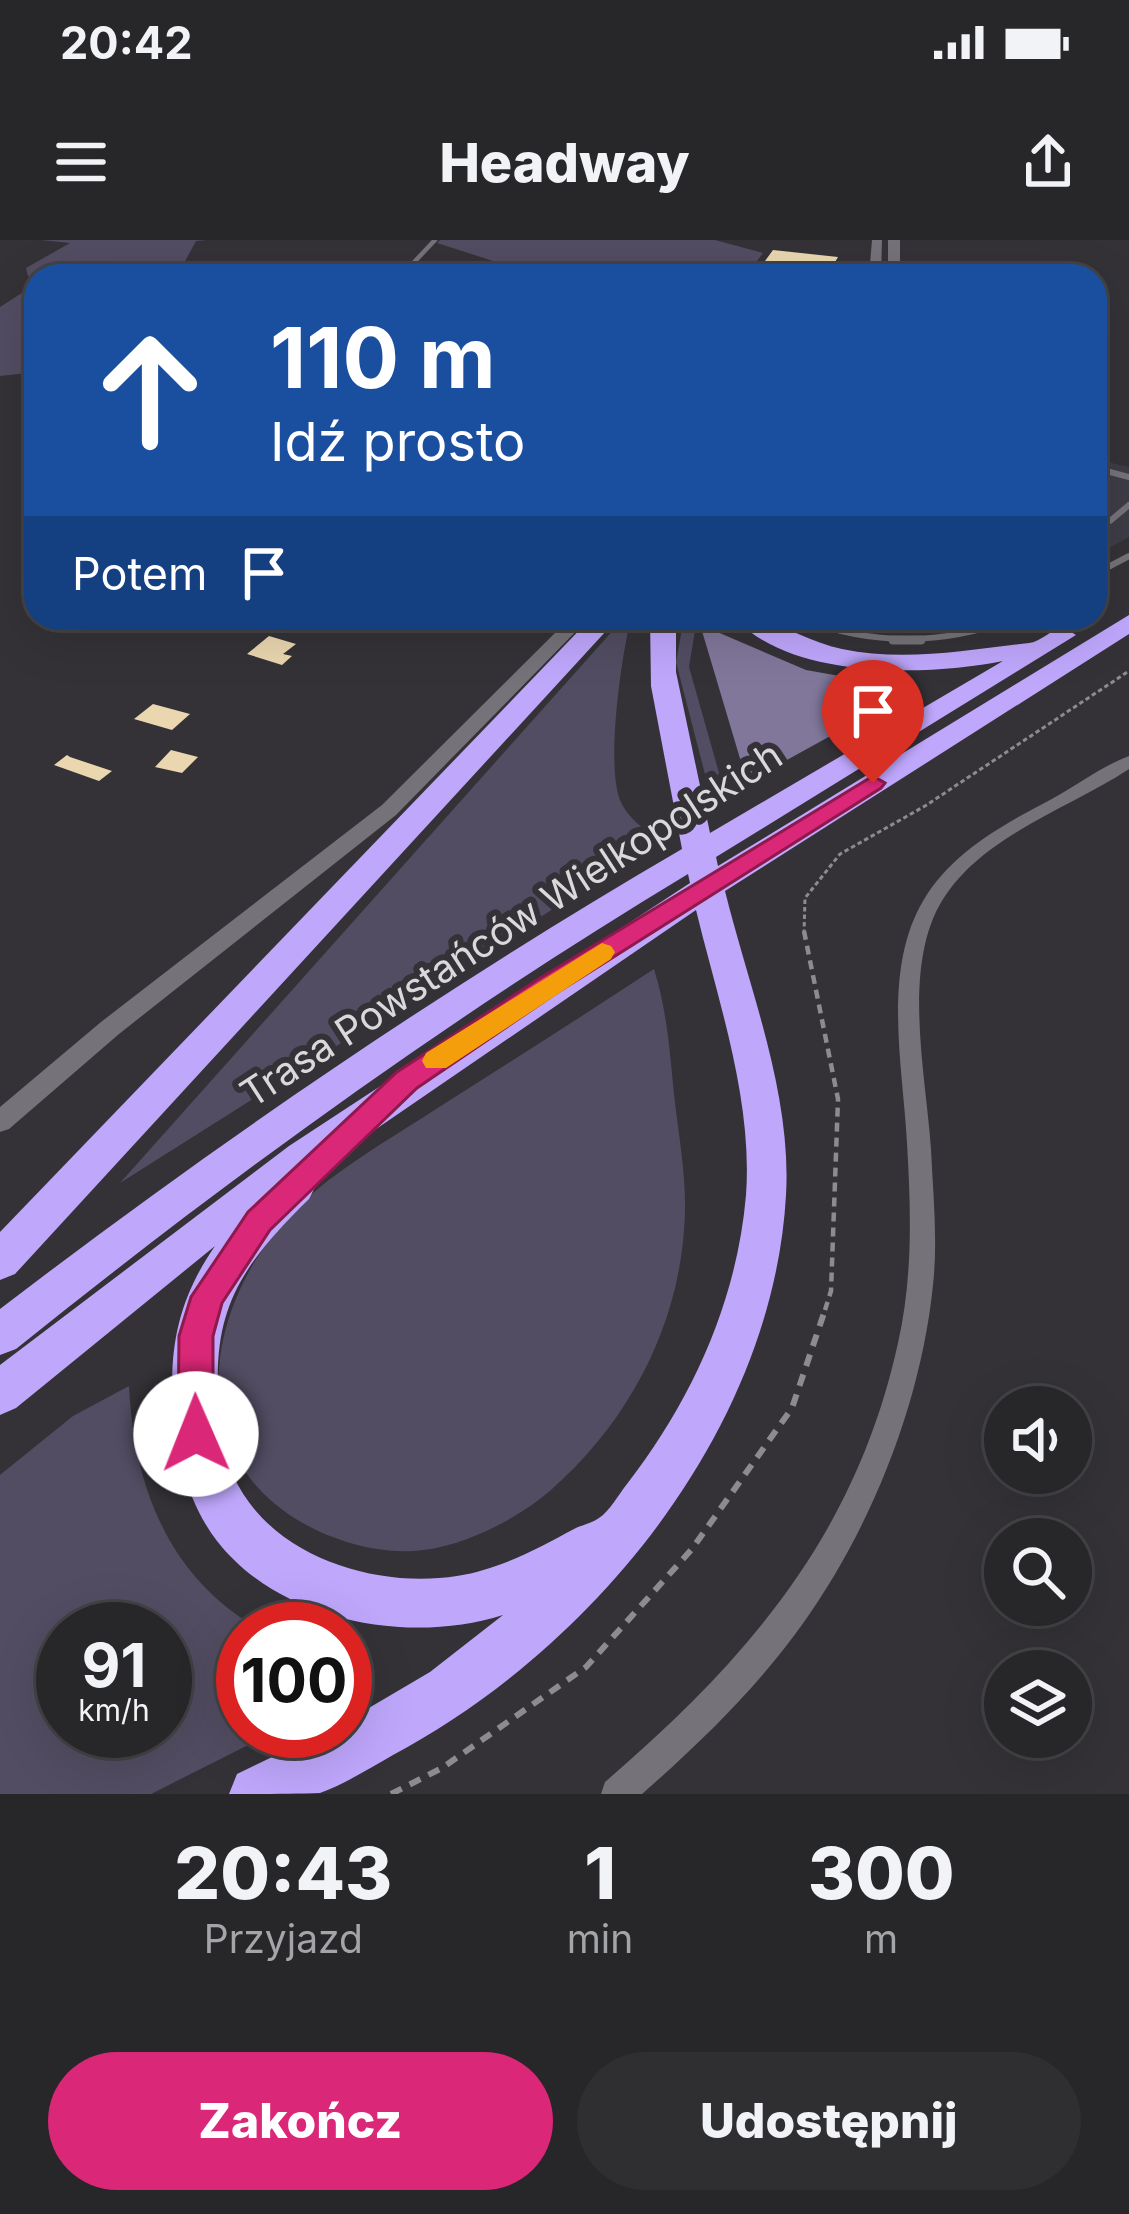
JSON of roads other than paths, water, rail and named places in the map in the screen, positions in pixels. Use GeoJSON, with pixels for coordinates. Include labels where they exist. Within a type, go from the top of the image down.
{"type":"FeatureCollection","features":[{"type":"Feature","properties":{"kind":"highway","name":"Trasa Powstańców Wielkopolskich"},"geometry":{"type":"LineString","coordinates":[[0,1393],[185,1244],[407,1080],[546,987],[1129,623]]}},
{"type":"Feature","properties":{"kind":"highway"},"geometry":{"type":"LineString","coordinates":[[0,1261],[594,630]]}},
{"type":"Feature","properties":{"kind":"highway"},"geometry":{"type":"LineString","coordinates":[[257,1794],[445,1694],[561,1599],[663,1474],[729,1351],[762,1238],[766,1190],[762,1134],[685,793],[664,682],[663,630]]}},
{"type":"Feature","properties":{"kind":"highway"},"geometry":{"type":"LineString","coordinates":[[772,630],[814,651],[902,664],[1003,654],[1062,630]]}},
{"type":"Feature","properties":{"kind":"highway","name":"Trasa Powstańców Wielkopolskich"},"geometry":{"type":"LineString","coordinates":[[0,1336],[241,1151],[392,1046],[592,918],[1070,630]]}},
{"type":"Feature","properties":{"kind":"highway"},"geometry":{"type":"LineString","coordinates":[[407,1080],[259,1221],[208,1297],[196,1336],[195,1416],[209,1485],[241,1532],[289,1570],[366,1597],[412,1604],[456,1601],[512,1586],[622,1529]]}},
{"type":"Feature","properties":{"kind":"street"},"geometry":{"type":"LineString","coordinates":[[0,1122],[126,1016],[389,810],[568,630]]}},
{"type":"Feature","properties":{"kind":"street"},"geometry":{"type":"LineString","coordinates":[[617,1794],[694,1727],[770,1644],[822,1565],[874,1463],[903,1376],[920,1298],[922,1215],[911,1000],[915,950],[930,905],[956,870],[982,848],[1129,761]]}},
{"type":"Feature","properties":{"kind":"lane"},"geometry":{"type":"LineString","coordinates":[[412,264],[435,240]]}},
{"type":"Feature","properties":{"kind":"lane"},"geometry":{"type":"LineString","coordinates":[[828,630],[910,640],[981,630]]}}]}
